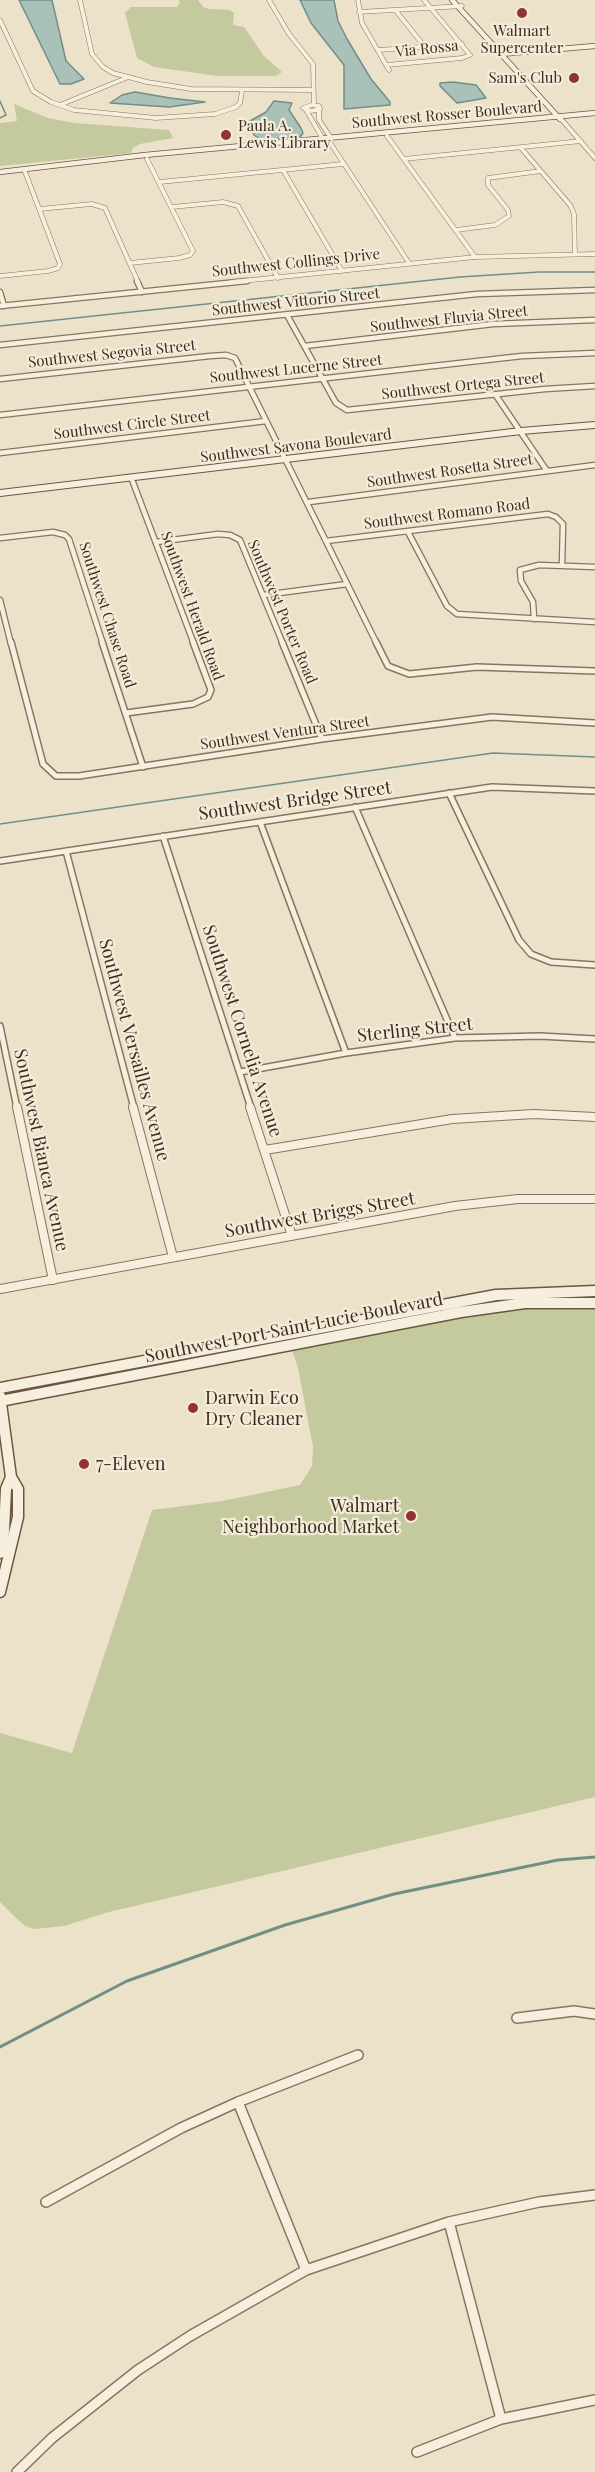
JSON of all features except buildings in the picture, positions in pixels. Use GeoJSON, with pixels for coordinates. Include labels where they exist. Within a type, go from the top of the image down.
{"type":"FeatureCollection","features":[{"type":"Feature","properties":{"kind":"street"},"geometry":{"type":"LineString","coordinates":[[80,0],[92,54],[103,67],[126,78],[191,89],[313,90]]}},
{"type":"Feature","properties":{"kind":"street"},"geometry":{"type":"LineString","coordinates":[[269,0],[289,34],[313,64],[312,105]]}},
{"type":"Feature","properties":{"kind":"street"},"geometry":{"type":"LineString","coordinates":[[358,0],[365,30],[380,51],[381,59],[387,64],[389,70]]}},
{"type":"Feature","properties":{"kind":"street","name":"Via Rossa"},"geometry":{"type":"LineString","coordinates":[[387,64],[467,57],[470,53],[424,0]]}},
{"type":"Feature","properties":{"kind":"street"},"geometry":{"type":"LineString","coordinates":[[452,0],[460,6],[595,158]]}},
{"type":"Feature","properties":{"kind":"street"},"geometry":{"type":"LineString","coordinates":[[457,0],[460,6]]}},
{"type":"Feature","properties":{"kind":"street"},"geometry":{"type":"LineString","coordinates":[[359,12],[460,6]]}},
{"type":"Feature","properties":{"kind":"street"},"geometry":{"type":"LineString","coordinates":[[396,11],[425,47]]}},
{"type":"Feature","properties":{"kind":"street"},"geometry":{"type":"LineString","coordinates":[[0,20],[33,92],[60,105],[89,113],[168,119],[232,110],[240,103],[242,91]]}},
{"type":"Feature","properties":{"kind":"street"},"geometry":{"type":"LineString","coordinates":[[380,51],[462,44]]}},
{"type":"Feature","properties":{"kind":"street"},"geometry":{"type":"LineString","coordinates":[[503,55],[595,47]]}},
{"type":"Feature","properties":{"kind":"street"},"geometry":{"type":"LineString","coordinates":[[60,105],[126,78]]}},
{"type":"Feature","properties":{"kind":"street"},"geometry":{"type":"LineString","coordinates":[[323,139],[303,107],[312,105],[320,107],[319,120],[343,164],[409,263]]}},
{"type":"Feature","properties":{"kind":"street"},"geometry":{"type":"LineString","coordinates":[[306,110],[319,110]]}},
{"type":"Feature","properties":{"kind":"street","name":"Southwest Rosser Boulevard"},"geometry":{"type":"LineString","coordinates":[[51,166],[147,159],[595,115]]}},
{"type":"Feature","properties":{"kind":"street","name":"Southwest Rosser Boulevard"},"geometry":{"type":"LineString","coordinates":[[0,172],[323,139],[387,136],[561,118]]}},
{"type":"Feature","properties":{"kind":"street"},"geometry":{"type":"LineString","coordinates":[[387,136],[475,257]]}},
{"type":"Feature","properties":{"kind":"street"},"geometry":{"type":"LineString","coordinates":[[404,159],[581,141]]}},
{"type":"Feature","properties":{"kind":"street"},"geometry":{"type":"LineString","coordinates":[[521,148],[570,205],[574,214],[575,254]]}},
{"type":"Feature","properties":{"kind":"street"},"geometry":{"type":"LineString","coordinates":[[130,263],[179,258],[192,253],[193,249],[147,159]]}},
{"type":"Feature","properties":{"kind":"street"},"geometry":{"type":"LineString","coordinates":[[160,182],[343,164]]}},
{"type":"Feature","properties":{"kind":"street"},"geometry":{"type":"LineString","coordinates":[[0,276],[45,272],[59,266],[60,261],[24,169]]}},
{"type":"Feature","properties":{"kind":"street"},"geometry":{"type":"LineString","coordinates":[[283,170],[342,271]]}},
{"type":"Feature","properties":{"kind":"street"},"geometry":{"type":"LineString","coordinates":[[456,230],[491,226],[507,219],[508,210],[488,185],[488,178],[496,175],[541,171]]}},
{"type":"Feature","properties":{"kind":"street"},"geometry":{"type":"LineString","coordinates":[[172,207],[223,202],[238,206],[278,278]]}},
{"type":"Feature","properties":{"kind":"street"},"geometry":{"type":"LineString","coordinates":[[39,209],[84,204],[104,207],[142,292]]}},
{"type":"Feature","properties":{"kind":"street","name":"Southwest Collings Drive"},"geometry":{"type":"LineString","coordinates":[[2,306],[475,257],[595,254]]}},
{"type":"Feature","properties":{"kind":"street","name":"Southwest Vittorio Street"},"geometry":{"type":"LineString","coordinates":[[0,345],[477,294],[595,290]]}},
{"type":"Feature","properties":{"kind":"street"},"geometry":{"type":"LineString","coordinates":[[0,292],[2,306]]}},
{"type":"Feature","properties":{"kind":"street"},"geometry":{"type":"LineString","coordinates":[[287,315],[322,378]]}},
{"type":"Feature","properties":{"kind":"street","name":"Southwest Fluvia Street"},"geometry":{"type":"LineString","coordinates":[[305,346],[493,324],[595,320]]}},
{"type":"Feature","properties":{"kind":"street","name":"Southwest Lucerne Street"},"geometry":{"type":"LineString","coordinates":[[0,415],[522,356],[595,352]]}},
{"type":"Feature","properties":{"kind":"street","name":"Southwest Segovia Street"},"geometry":{"type":"LineString","coordinates":[[0,379],[226,355],[238,361],[250,386]]}},
{"type":"Feature","properties":{"kind":"street","name":"Southwest Ortega Street"},"geometry":{"type":"LineString","coordinates":[[322,378],[336,403],[344,408],[359,410],[495,394],[595,386]]}},
{"type":"Feature","properties":{"kind":"street"},"geometry":{"type":"LineString","coordinates":[[250,386],[386,662],[395,671],[409,674],[456,668],[510,667],[595,671]]}},
{"type":"Feature","properties":{"kind":"street"},"geometry":{"type":"LineString","coordinates":[[495,394],[546,471]]}},
{"type":"Feature","properties":{"kind":"street","name":"Southwest Circle Street"},"geometry":{"type":"LineString","coordinates":[[0,453],[266,421]]}},
{"type":"Feature","properties":{"kind":"street","name":"Southwest Savona Boulevard"},"geometry":{"type":"LineString","coordinates":[[0,493],[521,431],[595,425]]}},
{"type":"Feature","properties":{"kind":"street","name":"Southwest Rosetta Street"},"geometry":{"type":"LineString","coordinates":[[309,502],[595,465]]}},
{"type":"Feature","properties":{"kind":"street","name":"Southwest Herald Road"},"geometry":{"type":"LineString","coordinates":[[126,713],[193,704],[205,700],[211,690],[131,477]]}},
{"type":"Feature","properties":{"kind":"street","name":"Southwest Romano Road"},"geometry":{"type":"LineString","coordinates":[[326,541],[536,514],[553,515],[563,524],[562,565]]}},
{"type":"Feature","properties":{"kind":"street"},"geometry":{"type":"LineString","coordinates":[[408,531],[447,606],[463,615],[595,622]]}},
{"type":"Feature","properties":{"kind":"street","name":"Southwest Chase Road"},"geometry":{"type":"LineString","coordinates":[[0,538],[52,532],[65,535],[69,539],[143,766]]}},
{"type":"Feature","properties":{"kind":"street","name":"Southwest Porter Road"},"geometry":{"type":"LineString","coordinates":[[156,542],[218,534],[234,536],[242,543],[322,739]]}},
{"type":"Feature","properties":{"kind":"street"},"geometry":{"type":"LineString","coordinates":[[534,619],[533,602],[521,581],[520,570],[539,565],[595,567]]}},
{"type":"Feature","properties":{"kind":"street"},"geometry":{"type":"LineString","coordinates":[[264,595],[347,584]]}},
{"type":"Feature","properties":{"kind":"street","name":"Southwest Ventura Street"},"geometry":{"type":"LineString","coordinates":[[0,600],[43,764],[52,774],[70,777],[322,739],[492,717],[595,723]]}},
{"type":"Feature","properties":{"kind":"street","name":"Southwest Bridge Street"},"geometry":{"type":"LineString","coordinates":[[0,861],[508,786],[595,791]]}},
{"type":"Feature","properties":{"kind":"street"},"geometry":{"type":"LineString","coordinates":[[449,794],[519,940],[531,954],[551,962],[595,965]]}},
{"type":"Feature","properties":{"kind":"street"},"geometry":{"type":"LineString","coordinates":[[355,807],[455,1038]]}},
{"type":"Feature","properties":{"kind":"street"},"geometry":{"type":"LineString","coordinates":[[260,822],[346,1053]]}},
{"type":"Feature","properties":{"kind":"street","name":"Southwest Cornelia Avenue"},"geometry":{"type":"LineString","coordinates":[[163,836],[292,1236]]}},
{"type":"Feature","properties":{"kind":"street","name":"Southwest Versailles Avenue"},"geometry":{"type":"LineString","coordinates":[[66,850],[173,1257]]}},
{"type":"Feature","properties":{"kind":"street","name":"Southwest Bianca Avenue"},"geometry":{"type":"LineString","coordinates":[[0,1026],[53,1280]]}},
{"type":"Feature","properties":{"kind":"street","name":"Sterling Street"},"geometry":{"type":"LineString","coordinates":[[240,1072],[346,1053],[455,1038],[540,1036],[595,1039]]}},
{"type":"Feature","properties":{"kind":"street"},"geometry":{"type":"LineString","coordinates":[[265,1150],[452,1119],[534,1114],[595,1117]]}},
{"type":"Feature","properties":{"kind":"street","name":"Southwest Briggs Street"},"geometry":{"type":"LineString","coordinates":[[0,1289],[464,1204],[518,1199],[595,1199]]}},
{"type":"Feature","properties":{"kind":"street","name":"Southwest Port Saint Lucie Boulevard"},"geometry":{"type":"LineString","coordinates":[[0,1388],[496,1295],[595,1291]]}},
{"type":"Feature","properties":{"kind":"street","name":"Southwest Port Saint Lucie Boulevard"},"geometry":{"type":"LineString","coordinates":[[0,1399],[262,1352],[461,1312],[525,1304],[595,1303]]}},
{"type":"Feature","properties":{"kind":"street"},"geometry":{"type":"LineString","coordinates":[[262,1352],[288,1334]]}},
{"type":"Feature","properties":{"kind":"street"},"geometry":{"type":"LineString","coordinates":[[0,1399],[11,1477],[18,1489],[18,1518],[0,1592]]}},
{"type":"Feature","properties":{"kind":"street"},"geometry":{"type":"LineString","coordinates":[[0,1553],[5,1522],[6,1489],[11,1477]]}},
{"type":"Feature","properties":{"kind":"street"},"geometry":{"type":"LineString","coordinates":[[516,2018],[574,2011],[595,2014]]}},
{"type":"Feature","properties":{"kind":"street"},"geometry":{"type":"LineString","coordinates":[[46,2202],[181,2128],[238,2102],[358,2055]]}},
{"type":"Feature","properties":{"kind":"street"},"geometry":{"type":"LineString","coordinates":[[238,2102],[306,2270]]}},
{"type":"Feature","properties":{"kind":"street"},"geometry":{"type":"LineString","coordinates":[[17,2472],[52,2438],[138,2370],[190,2336],[306,2270],[449,2222],[538,2202],[595,2195]]}},
{"type":"Feature","properties":{"kind":"street"},"geometry":{"type":"LineString","coordinates":[[449,2222],[501,2419]]}},
{"type":"Feature","properties":{"kind":"street"},"geometry":{"type":"LineString","coordinates":[[417,2452],[501,2419],[595,2400]]}},
{"type":"Feature","properties":{"kind":"green space"},"geometry":{"type":"Polygon","coordinates":[[[178,0],[198,0],[203,7],[209,9],[230,10],[234,13],[233,25],[244,27],[264,56],[282,72],[276,76],[217,76],[154,67],[137,58],[125,13],[131,7],[177,7],[180,2],[178,0]]]}},
{"type":"Feature","properties":{"kind":"green space"},"geometry":{"type":"Polygon","coordinates":[[[14,104],[48,118],[74,123],[169,130],[173,138],[140,144],[133,148],[131,153],[0,166],[0,123],[17,121],[14,104]]]}},
{"type":"Feature","properties":{"kind":"green space"},"geometry":{"type":"Polygon","coordinates":[[[595,1306],[595,1797],[109,1912],[64,1926],[34,1929],[25,1926],[13,1915],[0,1902],[0,1733],[72,1753],[152,1510],[222,1501],[300,1485],[312,1466],[313,1447],[298,1368],[292,1350],[462,1316],[526,1307],[595,1306]]]}},
{"type":"Feature","properties":{"kind":"water"},"geometry":{"type":"Polygon","coordinates":[[[19,0],[52,0],[66,61],[84,79],[71,84],[60,84],[19,0]]]}},
{"type":"Feature","properties":{"kind":"water"},"geometry":{"type":"Polygon","coordinates":[[[300,0],[334,0],[338,21],[347,39],[390,105],[344,109],[344,65],[311,23],[300,0]]]}},
{"type":"Feature","properties":{"kind":"water"},"geometry":{"type":"Polygon","coordinates":[[[440,83],[476,85],[486,98],[457,103],[440,86],[440,83]]]}},
{"type":"Feature","properties":{"kind":"water"},"geometry":{"type":"Polygon","coordinates":[[[135,92],[205,102],[169,107],[110,103],[122,95],[135,92]]]}},
{"type":"Feature","properties":{"kind":"water"},"geometry":{"type":"Polygon","coordinates":[[[274,101],[292,103],[289,110],[301,128],[303,133],[301,136],[261,140],[254,135],[248,124],[266,112],[274,101]]]}},
{"type":"Feature","properties":{"kind":"waterway"},"geometry":{"type":"LineString","coordinates":[[0,101],[6,115],[0,118]]}},
{"type":"Feature","properties":{"kind":"waterway"},"geometry":{"type":"LineString","coordinates":[[0,326],[460,277],[539,272],[595,272]]}},
{"type":"Feature","properties":{"kind":"waterway"},"geometry":{"type":"LineString","coordinates":[[0,824],[493,753],[595,757]]}},
{"type":"Feature","properties":{"kind":"waterway"},"geometry":{"type":"LineString","coordinates":[[0,2047],[127,1981],[285,1925],[394,1894],[558,1860],[595,1857]]}},
{"type":"Feature","properties":{"kind":"place","name":"Walmart Supercenter"},"geometry":{"type":"Point","coordinates":[522,13]}},
{"type":"Feature","properties":{"kind":"place","name":"Sam's Club"},"geometry":{"type":"Point","coordinates":[574,78]}},
{"type":"Feature","properties":{"kind":"place","name":"Paula A. Lewis Library"},"geometry":{"type":"Point","coordinates":[226,135]}},
{"type":"Feature","properties":{"kind":"place","name":"Darwin Eco Dry Cleaner"},"geometry":{"type":"Point","coordinates":[193,1408]}},
{"type":"Feature","properties":{"kind":"place","name":"7-Eleven"},"geometry":{"type":"Point","coordinates":[84,1464]}},
{"type":"Feature","properties":{"kind":"place","name":"Walmart Neighborhood Market"},"geometry":{"type":"Point","coordinates":[411,1516]}}]}
